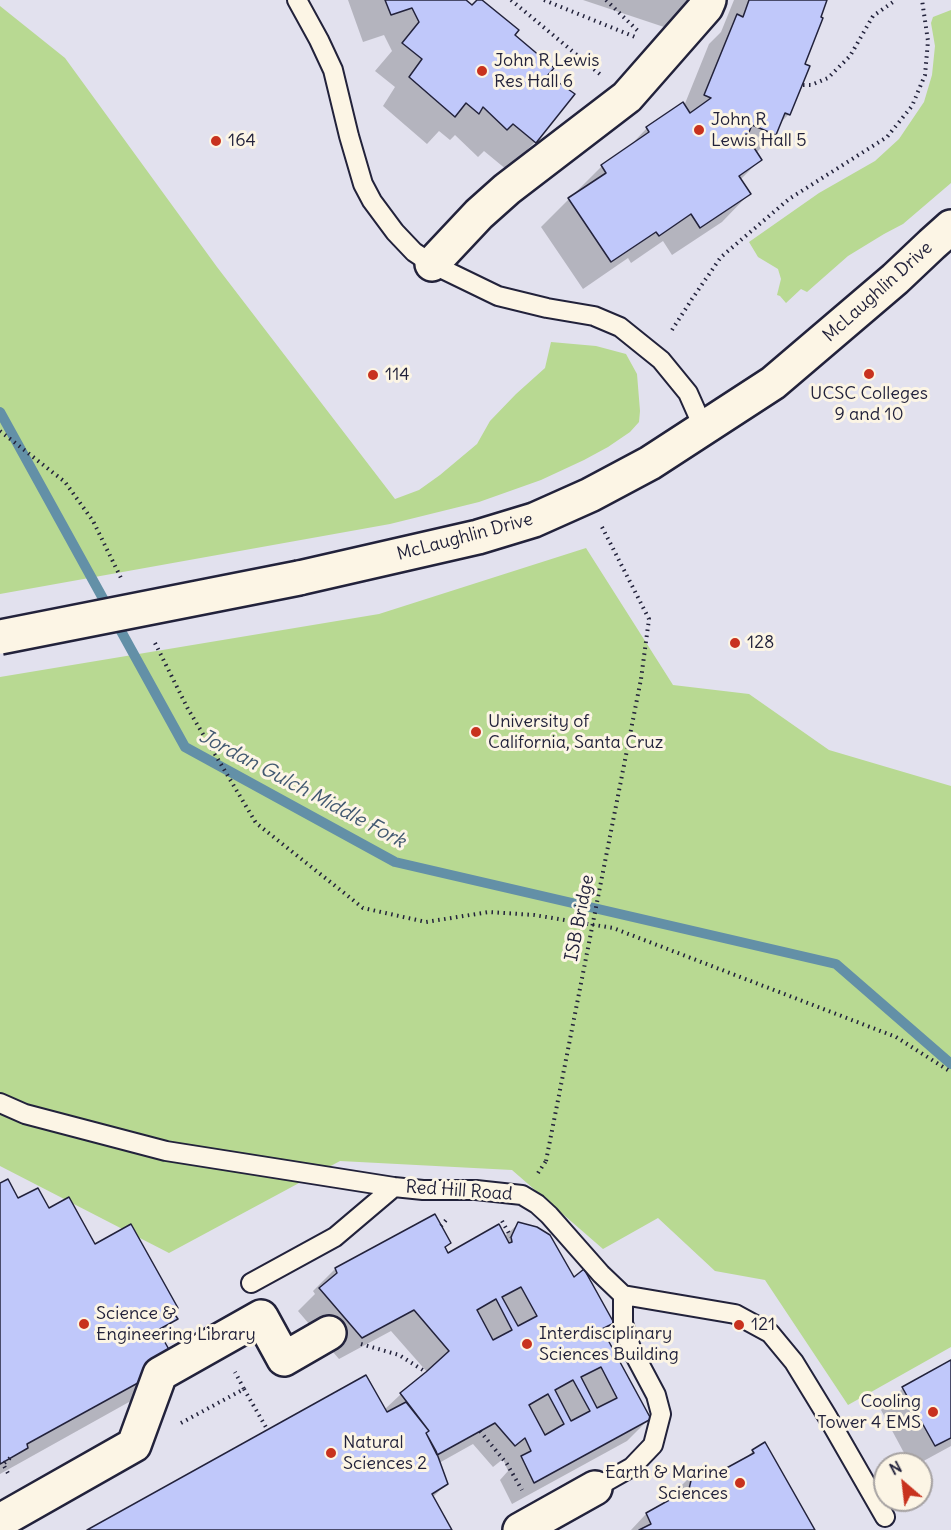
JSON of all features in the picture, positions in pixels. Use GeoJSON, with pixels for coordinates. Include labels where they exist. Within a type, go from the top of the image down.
{"type":"FeatureCollection","features":[{"type":"Feature","properties":{"kind":"main road"},"geometry":{"type":"LineString","coordinates":[[432,264],[507,189],[627,97],[709,0]]}},
{"type":"Feature","properties":{"kind":"main road","name":"McLaughlin Drive"},"geometry":{"type":"LineString","coordinates":[[0,637],[299,578],[478,537],[534,520],[590,495],[650,463],[773,383],[886,287],[951,227]]}},
{"type":"Feature","properties":{"kind":"main road"},"geometry":{"type":"LineString","coordinates":[[0,1521],[134,1445],[160,1374],[261,1317],[284,1359],[329,1333]]}},
{"type":"Feature","properties":{"kind":"main road"},"geometry":{"type":"LineString","coordinates":[[520,1530],[595,1488]]}},
{"type":"Feature","properties":{"kind":"lane"},"geometry":{"type":"LineString","coordinates":[[297,0],[333,70],[363,184],[372,201],[395,232],[414,252],[432,264],[498,296],[594,316],[620,327],[661,360],[688,393],[704,429]]}},
{"type":"Feature","properties":{"kind":"lane","name":"Red Hill Road"},"geometry":{"type":"LineString","coordinates":[[0,1103],[25,1114],[166,1151],[394,1187],[423,1190],[476,1190],[522,1195],[549,1215],[601,1274],[623,1295]]}},
{"type":"Feature","properties":{"kind":"lane"},"geometry":{"type":"LineString","coordinates":[[251,1282],[335,1237],[394,1187]]}},
{"type":"Feature","properties":{"kind":"lane"},"geometry":{"type":"LineString","coordinates":[[595,1488],[632,1467],[653,1445],[661,1414],[656,1395],[631,1348],[622,1323],[623,1295],[735,1314],[770,1334],[794,1362],[885,1517]]}},
{"type":"Feature","properties":{"kind":"path"},"geometry":{"type":"LineString","coordinates":[[512,0],[627,97]]}},
{"type":"Feature","properties":{"kind":"path"},"geometry":{"type":"LineString","coordinates":[[544,0],[639,35],[606,0]]}},
{"type":"Feature","properties":{"kind":"path"},"geometry":{"type":"LineString","coordinates":[[803,85],[811,85],[828,78],[850,56],[873,16],[896,0]]}},
{"type":"Feature","properties":{"kind":"path"},"geometry":{"type":"LineString","coordinates":[[672,330],[721,257],[789,199],[887,137],[912,106],[925,75],[928,41],[922,0]]}},
{"type":"Feature","properties":{"kind":"path"},"geometry":{"type":"LineString","coordinates":[[0,431],[65,482],[93,521],[125,584]]}},
{"type":"Feature","properties":{"kind":"path","name":"ISB Bridge"},"geometry":{"type":"LineString","coordinates":[[546,1161],[641,679],[649,619],[599,521]]}},
{"type":"Feature","properties":{"kind":"path"},"geometry":{"type":"LineString","coordinates":[[151,636],[188,709],[255,823],[363,908],[426,922],[489,912],[534,915],[613,928],[896,1037],[951,1072]]}},
{"type":"Feature","properties":{"kind":"path"},"geometry":{"type":"LineString","coordinates":[[497,1219],[503,1221],[511,1237]]}},
{"type":"Feature","properties":{"kind":"path"},"geometry":{"type":"LineString","coordinates":[[329,1333],[399,1355],[426,1372]]}},
{"type":"Feature","properties":{"kind":"path"},"geometry":{"type":"LineString","coordinates":[[267,1429],[235,1372],[278,1348]]}},
{"type":"Feature","properties":{"kind":"path"},"geometry":{"type":"LineString","coordinates":[[140,1429],[165,1431],[244,1389]]}},
{"type":"Feature","properties":{"kind":"path"},"geometry":{"type":"LineString","coordinates":[[480,1431],[507,1464],[520,1488]]}},
{"type":"Feature","properties":{"kind":"shaded area","name":"University of California, Santa Cruz"},"geometry":{"type":"Polygon","coordinates":[[[0,0],[951,0],[951,1530],[0,1530],[0,0]]]}},
{"type":"Feature","properties":{"kind":"green space"},"geometry":{"type":"Polygon","coordinates":[[[0,6],[65,58],[217,267],[395,499],[419,490],[477,444],[490,421],[545,368],[551,342],[596,346],[626,354],[637,374],[639,422],[630,432],[584,460],[541,480],[479,502],[390,524],[0,594],[0,6]]]}},
{"type":"Feature","properties":{"kind":"green space"},"geometry":{"type":"Polygon","coordinates":[[[951,10],[951,183],[903,224],[848,256],[807,292],[801,289],[786,303],[777,295],[781,279],[778,269],[758,257],[749,242],[819,193],[875,161],[899,139],[924,102],[932,75],[935,46],[931,23],[933,17],[951,10]]]}},
{"type":"Feature","properties":{"kind":"green space"},"geometry":{"type":"Polygon","coordinates":[[[586,548],[673,685],[749,694],[829,750],[951,786],[951,1347],[848,1405],[765,1280],[715,1271],[658,1218],[603,1249],[512,1170],[340,1161],[169,1253],[0,1166],[0,677],[379,614],[586,548]]]}},
{"type":"Feature","properties":{"kind":"building","name":"John R Lewis Res Hall 6"},"geometry":{"type":"Polygon","coordinates":[[[385,0],[466,0],[472,5],[477,0],[482,0],[519,30],[515,35],[554,68],[548,75],[575,94],[536,143],[513,124],[507,130],[483,107],[479,114],[466,103],[455,117],[409,77],[422,59],[402,43],[419,22],[412,8],[391,15],[385,0]]]}},
{"type":"Feature","properties":{"kind":"building","name":"John R Lewis Hall 5"},"geometry":{"type":"Polygon","coordinates":[[[749,0],[827,0],[821,17],[823,18],[805,64],[810,66],[790,115],[785,113],[776,135],[752,125],[747,137],[762,160],[739,176],[751,194],[700,228],[691,214],[659,236],[656,232],[611,262],[568,198],[606,173],[601,165],[649,132],[646,127],[683,102],[690,113],[711,98],[704,95],[737,14],[743,17],[749,0]]]}},
{"type":"Feature","properties":{"kind":"building","name":"Science & Engineering Library"},"geometry":{"type":"Polygon","coordinates":[[[8,1179],[18,1198],[38,1188],[49,1208],[69,1197],[95,1244],[131,1224],[178,1308],[173,1312],[178,1319],[158,1330],[176,1362],[27,1444],[28,1448],[0,1464],[0,1183],[8,1179]]]}},
{"type":"Feature","properties":{"kind":"building","name":"Interdisciplinary Sciences Building"},"geometry":{"type":"Polygon","coordinates":[[[435,1214],[451,1243],[445,1247],[448,1253],[499,1224],[509,1243],[512,1242],[511,1237],[518,1222],[537,1227],[550,1235],[574,1277],[584,1269],[614,1323],[602,1329],[651,1419],[534,1483],[521,1456],[531,1451],[525,1438],[515,1446],[495,1423],[437,1455],[426,1433],[429,1431],[400,1393],[449,1351],[414,1310],[362,1338],[319,1288],[337,1273],[335,1268],[435,1214]]]}},
{"type":"Feature","properties":{"kind":"building"},"geometry":{"type":"Polygon","coordinates":[[[521,1287],[537,1316],[518,1326],[502,1297],[521,1287]]]}},
{"type":"Feature","properties":{"kind":"building"},"geometry":{"type":"Polygon","coordinates":[[[496,1299],[512,1330],[493,1340],[477,1310],[496,1299]]]}},
{"type":"Feature","properties":{"kind":"building","name":"Cooling Tower 4 EMS"},"geometry":{"type":"Polygon","coordinates":[[[951,1360],[951,1438],[935,1446],[902,1387],[951,1360]]]}},
{"type":"Feature","properties":{"kind":"building"},"geometry":{"type":"Polygon","coordinates":[[[601,1367],[617,1398],[597,1408],[581,1377],[601,1367]]]}},
{"type":"Feature","properties":{"kind":"building","name":"Natural Sciences 2"},"geometry":{"type":"Polygon","coordinates":[[[366,1375],[387,1412],[406,1402],[429,1431],[426,1433],[436,1451],[448,1484],[432,1494],[452,1530],[87,1530],[366,1375]]]}},
{"type":"Feature","properties":{"kind":"building"},"geometry":{"type":"Polygon","coordinates":[[[573,1380],[590,1411],[571,1421],[555,1390],[573,1380]]]}},
{"type":"Feature","properties":{"kind":"building"},"geometry":{"type":"Polygon","coordinates":[[[548,1394],[564,1424],[545,1435],[529,1405],[548,1394]]]}},
{"type":"Feature","properties":{"kind":"building","name":"Earth & Marine Sciences"},"geometry":{"type":"Polygon","coordinates":[[[765,1442],[815,1530],[639,1530],[651,1524],[646,1513],[689,1489],[693,1472],[710,1477],[754,1453],[752,1450],[765,1442]]]}},
{"type":"Feature","properties":{"kind":"waterway","name":"Jordan Gulch Middle Fork"},"geometry":{"type":"LineString","coordinates":[[0,412],[185,747],[395,862],[836,964],[951,1064]]}},
{"type":"Feature","properties":{"kind":"place","name":"John R Lewis Res Hall 6"},"geometry":{"type":"Point","coordinates":[482,71]}},
{"type":"Feature","properties":{"kind":"place","name":"John R Lewis Hall 5"},"geometry":{"type":"Point","coordinates":[699,130]}},
{"type":"Feature","properties":{"kind":"place","name":"164"},"geometry":{"type":"Point","coordinates":[216,141]}},
{"type":"Feature","properties":{"kind":"place","name":"UCSC Colleges 9 and 10"},"geometry":{"type":"Point","coordinates":[869,374]}},
{"type":"Feature","properties":{"kind":"place","name":"114"},"geometry":{"type":"Point","coordinates":[373,375]}},
{"type":"Feature","properties":{"kind":"place","name":"128"},"geometry":{"type":"Point","coordinates":[735,643]}},
{"type":"Feature","properties":{"kind":"place","name":"University of California, Santa Cruz"},"geometry":{"type":"Point","coordinates":[476,732]}},
{"type":"Feature","properties":{"kind":"place","name":"Science & Engineering Library"},"geometry":{"type":"Point","coordinates":[84,1324]}},
{"type":"Feature","properties":{"kind":"place","name":"121"},"geometry":{"type":"Point","coordinates":[739,1325]}},
{"type":"Feature","properties":{"kind":"place","name":"Interdisciplinary Sciences Building"},"geometry":{"type":"Point","coordinates":[527,1344]}},
{"type":"Feature","properties":{"kind":"place","name":"Cooling Tower 4 EMS"},"geometry":{"type":"Point","coordinates":[933,1412]}},
{"type":"Feature","properties":{"kind":"place","name":"Natural Sciences 2"},"geometry":{"type":"Point","coordinates":[331,1453]}},
{"type":"Feature","properties":{"kind":"place","name":"Earth & Marine Sciences"},"geometry":{"type":"Point","coordinates":[740,1483]}}]}
